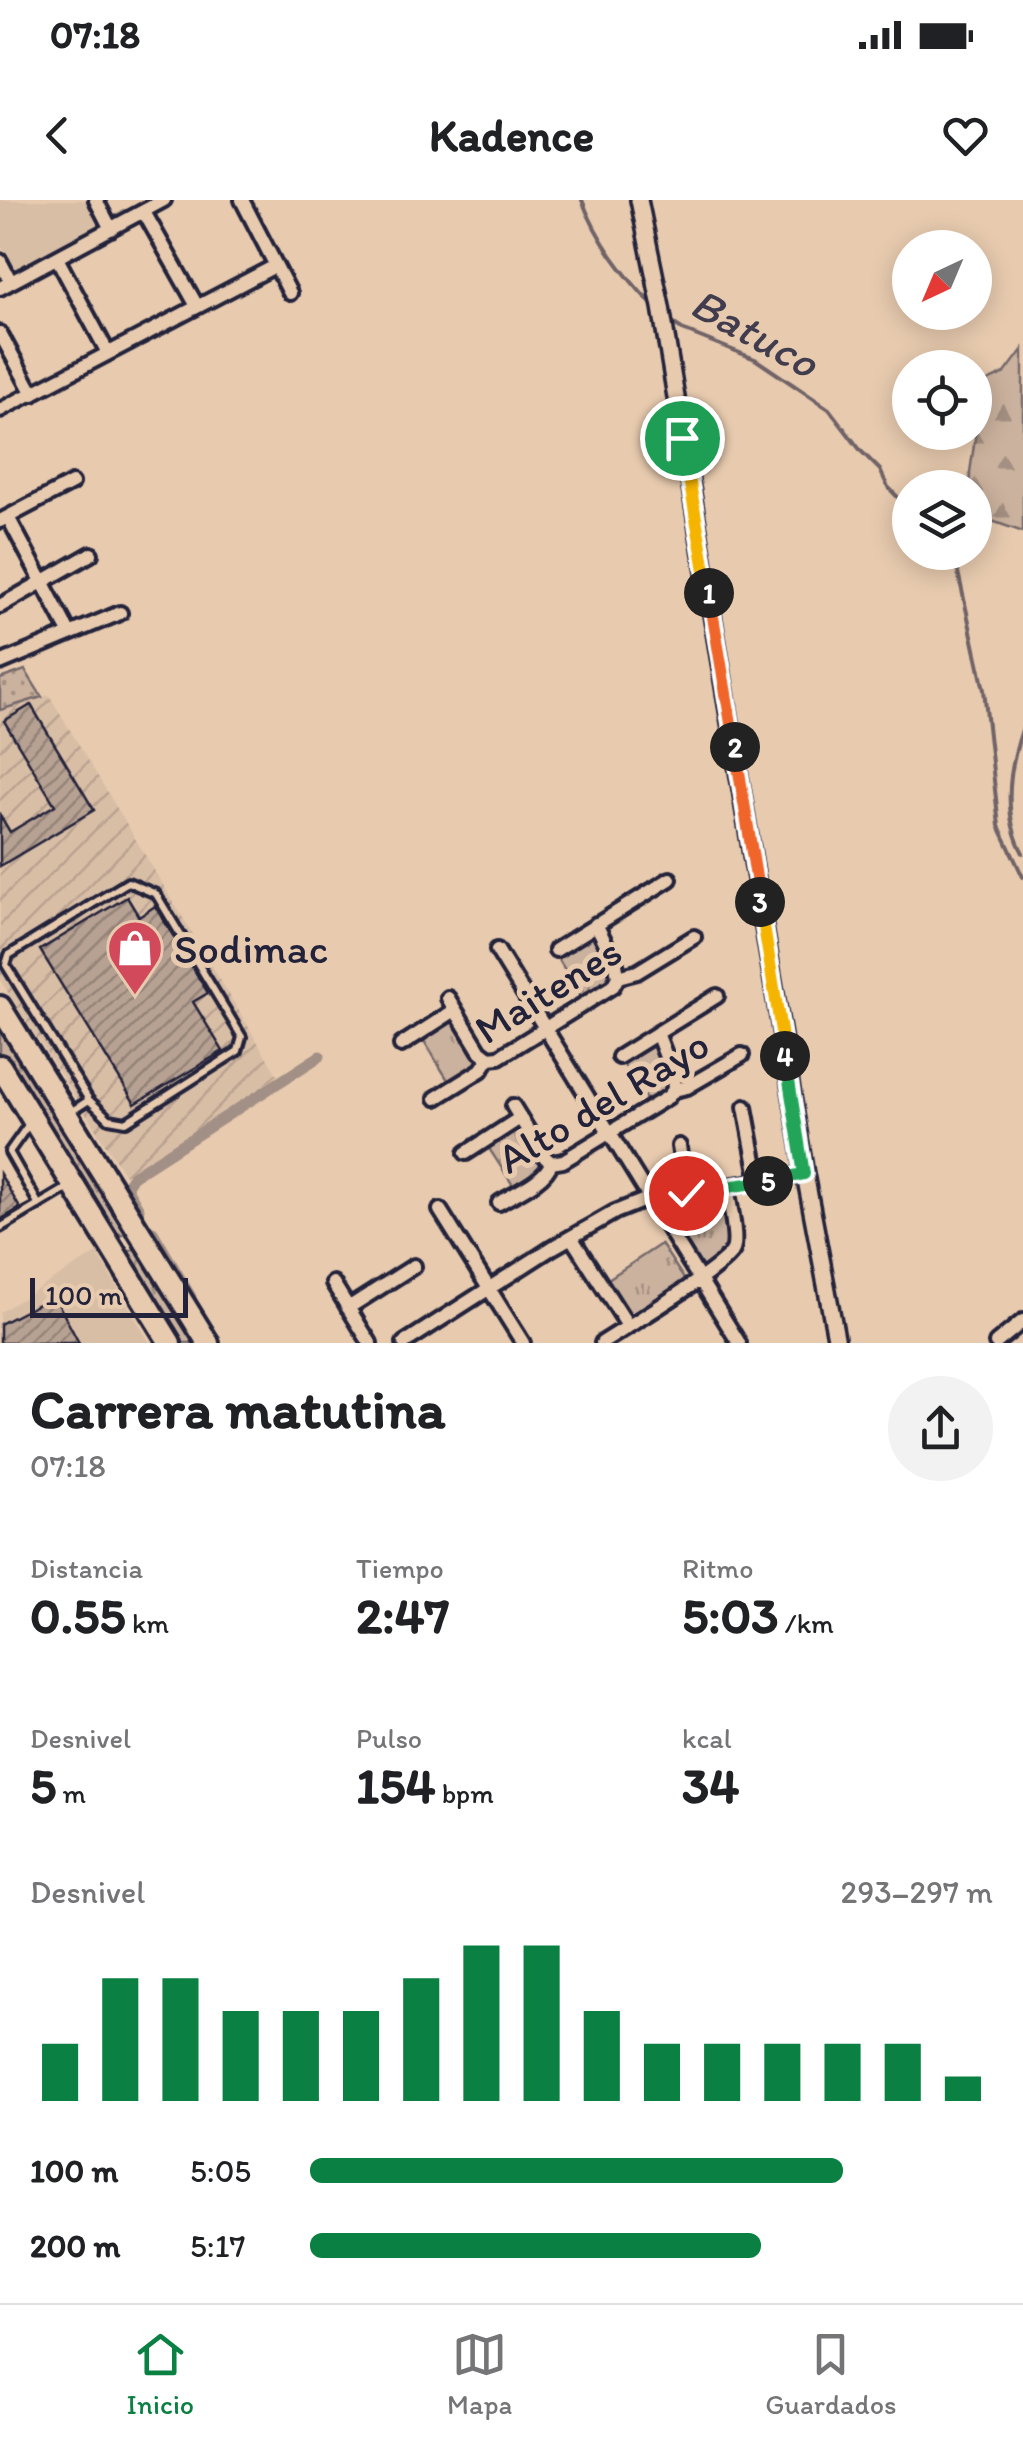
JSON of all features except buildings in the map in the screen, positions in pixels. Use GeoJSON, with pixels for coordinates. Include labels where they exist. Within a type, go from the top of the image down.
{"type":"FeatureCollection","features":[{"type":"Feature","properties":{"kind":"main road"},"geometry":{"type":"LineString","coordinates":[[0,1007],[208,1343]]}},
{"type":"Feature","properties":{"kind":"main road"},"geometry":{"type":"LineString","coordinates":[[3,1077],[33,1119],[170,1343]]}},
{"type":"Feature","properties":{"kind":"main road"},"geometry":{"type":"LineString","coordinates":[[108,1240],[124,1241],[136,1226]]}},
{"type":"Feature","properties":{"kind":"street"},"geometry":{"type":"LineString","coordinates":[[96,200],[111,229]]}},
{"type":"Feature","properties":{"kind":"street"},"geometry":{"type":"LineString","coordinates":[[0,261],[6,285],[164,200]]}},
{"type":"Feature","properties":{"kind":"street"},"geometry":{"type":"LineString","coordinates":[[242,200],[290,293]]}},
{"type":"Feature","properties":{"kind":"street"},"geometry":{"type":"LineString","coordinates":[[639,200],[662,315],[804,1174],[836,1343]]}},
{"type":"Feature","properties":{"kind":"street"},"geometry":{"type":"LineString","coordinates":[[144,212],[197,306]]}},
{"type":"Feature","properties":{"kind":"street"},"geometry":{"type":"LineString","coordinates":[[57,258],[108,353]]}},
{"type":"Feature","properties":{"kind":"street"},"geometry":{"type":"LineString","coordinates":[[0,410],[275,266]]}},
{"type":"Feature","properties":{"kind":"street"},"geometry":{"type":"LineString","coordinates":[[0,333],[33,394]]}},
{"type":"Feature","properties":{"kind":"street"},"geometry":{"type":"LineString","coordinates":[[70,634],[4,519],[72,483]]}},
{"type":"Feature","properties":{"kind":"street"},"geometry":{"type":"LineString","coordinates":[[0,606],[91,554]]}},
{"type":"Feature","properties":{"kind":"street"},"geometry":{"type":"LineString","coordinates":[[0,663],[120,613]]}},
{"type":"Feature","properties":{"kind":"street"},"geometry":{"type":"LineString","coordinates":[[556,950],[670,878]]}},
{"type":"Feature","properties":{"kind":"street"},"geometry":{"type":"LineString","coordinates":[[596,924],[616,964],[618,977]]}},
{"type":"Feature","properties":{"kind":"street","name":"Maitenes"},"geometry":{"type":"LineString","coordinates":[[436,1098],[480,1070],[489,1058],[499,1057],[613,986],[618,977],[637,972],[694,937]]}},
{"type":"Feature","properties":{"kind":"street"},"geometry":{"type":"LineString","coordinates":[[497,950],[700,1279],[732,1340]]}},
{"type":"Feature","properties":{"kind":"street"},"geometry":{"type":"LineString","coordinates":[[619,1057],[717,996]]}},
{"type":"Feature","properties":{"kind":"street"},"geometry":{"type":"LineString","coordinates":[[401,1045],[452,1004],[480,1052],[489,1058]]}},
{"type":"Feature","properties":{"kind":"street"},"geometry":{"type":"LineString","coordinates":[[657,1033],[674,1090]]}},
{"type":"Feature","properties":{"kind":"street","name":"Alto del Rayo"},"geometry":{"type":"LineString","coordinates":[[499,1204],[545,1174],[551,1163],[563,1162],[674,1090],[688,1087],[742,1055]]}},
{"type":"Feature","properties":{"kind":"street"},"geometry":{"type":"LineString","coordinates":[[745,1107],[758,1182]]}},
{"type":"Feature","properties":{"kind":"street"},"geometry":{"type":"LineString","coordinates":[[466,1153],[517,1112],[542,1155],[551,1163]]}},
{"type":"Feature","properties":{"kind":"street"},"geometry":{"type":"LineString","coordinates":[[679,1146],[686,1193]]}},
{"type":"Feature","properties":{"kind":"street"},"geometry":{"type":"LineString","coordinates":[[404,1343],[615,1212],[650,1198],[804,1174]]}},
{"type":"Feature","properties":{"kind":"street"},"geometry":{"type":"LineString","coordinates":[[602,1343],[724,1261],[735,1245],[727,1187]]}},
{"type":"Feature","properties":{"kind":"street"},"geometry":{"type":"LineString","coordinates":[[440,1210],[523,1343]]}},
{"type":"Feature","properties":{"kind":"street"},"geometry":{"type":"LineString","coordinates":[[571,1237],[628,1326]]}},
{"type":"Feature","properties":{"kind":"street"},"geometry":{"type":"LineString","coordinates":[[348,1308],[414,1266]]}},
{"type":"Feature","properties":{"kind":"street"},"geometry":{"type":"LineString","coordinates":[[332,1283],[370,1343]]}},
{"type":"Feature","properties":{"kind":"street"},"geometry":{"type":"LineString","coordinates":[[996,1343],[1023,1321]]}},
{"type":"Feature","properties":{"kind":"lane"},"geometry":{"type":"LineString","coordinates":[[128,882],[156,894],[242,1037],[238,1051],[126,1122],[109,1119],[88,1100],[3,967],[9,955],[128,882]]}},
{"type":"Feature","properties":{"kind":"lane"},"geometry":{"type":"LineString","coordinates":[[66,1115],[88,1100]]}},
{"type":"Feature","properties":{"kind":"lane"},"geometry":{"type":"LineString","coordinates":[[33,1119],[9,1152],[40,1205]]}},
{"type":"Feature","properties":{"kind":"lane"},"geometry":{"type":"LineString","coordinates":[[0,1228],[73,1184]]}},
{"type":"Feature","properties":{"kind":"shaded area"},"geometry":{"type":"Polygon","coordinates":[[[0,200],[91,200],[108,228],[19,277],[0,244],[0,200]]]}},
{"type":"Feature","properties":{"kind":"shaded area"},"geometry":{"type":"Polygon","coordinates":[[[49,695],[278,1076],[125,1175],[0,980],[0,710],[49,695]]]}},
{"type":"Feature","properties":{"kind":"shaded area"},"geometry":{"type":"Polygon","coordinates":[[[97,1253],[150,1343],[0,1343],[0,1312],[97,1253]]]}},
{"type":"Feature","properties":{"kind":"green space"},"geometry":{"type":"Polygon","coordinates":[[[1023,349],[1023,532],[992,521],[992,470],[970,470],[973,450],[992,450],[992,379],[1005,373],[1023,349]]]}},
{"type":"Feature","properties":{"kind":"green space"},"geometry":{"type":"Polygon","coordinates":[[[25,670],[42,697],[0,710],[0,679],[25,670]]]}},
{"type":"Feature","properties":{"kind":"green space"},"geometry":{"type":"Polygon","coordinates":[[[595,927],[616,976],[584,1001],[554,952],[595,927]]]}},
{"type":"Feature","properties":{"kind":"green space"},"geometry":{"type":"Polygon","coordinates":[[[454,1014],[481,1059],[474,1071],[451,1085],[421,1036],[454,1014]]]}},
{"type":"Feature","properties":{"kind":"green space"},"geometry":{"type":"Polygon","coordinates":[[[0,1029],[127,1232],[115,1232],[0,1052],[0,1029]]]}},
{"type":"Feature","properties":{"kind":"green space"},"geometry":{"type":"Polygon","coordinates":[[[656,1036],[673,1084],[650,1106],[620,1059],[656,1036]]]}},
{"type":"Feature","properties":{"kind":"green space"},"geometry":{"type":"Polygon","coordinates":[[[519,1124],[545,1166],[516,1190],[486,1144],[519,1124]]]}},
{"type":"Feature","properties":{"kind":"green space"},"geometry":{"type":"Polygon","coordinates":[[[723,1192],[730,1246],[700,1275],[654,1201],[723,1192]]]}},
{"type":"Feature","properties":{"kind":"green space"},"geometry":{"type":"Polygon","coordinates":[[[661,1244],[686,1282],[630,1318],[605,1281],[661,1244]]]}},
{"type":"Feature","properties":{"kind":"green space"},"geometry":{"type":"Polygon","coordinates":[[[139,1246],[199,1343],[179,1343],[121,1252],[139,1246]]]}},
{"type":"Feature","properties":{"kind":"waterway","name":"Batuco"},"geometry":{"type":"LineString","coordinates":[[582,200],[612,257],[654,307]]}},
{"type":"Feature","properties":{"kind":"waterway","name":"Batuco"},"geometry":{"type":"LineString","coordinates":[[668,320],[685,331],[755,359],[829,409],[880,470],[892,491]]}},
{"type":"Feature","properties":{"kind":"waterway","name":"Batuco"},"geometry":{"type":"LineString","coordinates":[[957,570],[984,690],[999,826],[1023,877]]}},
{"type":"Feature","properties":{"kind":"waterway"},"geometry":{"type":"LineString","coordinates":[[1023,727],[1010,790],[1012,822],[1023,853]]}},
{"type":"Feature","properties":{"kind":"waterway"},"geometry":{"type":"LineString","coordinates":[[139,1209],[126,1187],[133,1176],[320,1056]]}},
{"type":"Feature","properties":{"kind":"waterway"},"geometry":{"type":"LineString","coordinates":[[153,1232],[191,1297]]}},
{"type":"Feature","properties":{"kind":"place","name":"Sodimac"},"geometry":{"type":"Point","coordinates":[135,997]}},
{"type":"Feature","properties":{"kind":"route"},"geometry":{"type":"LineString","coordinates":[[682,438],[804,1174],[686,1193]]}}]}
